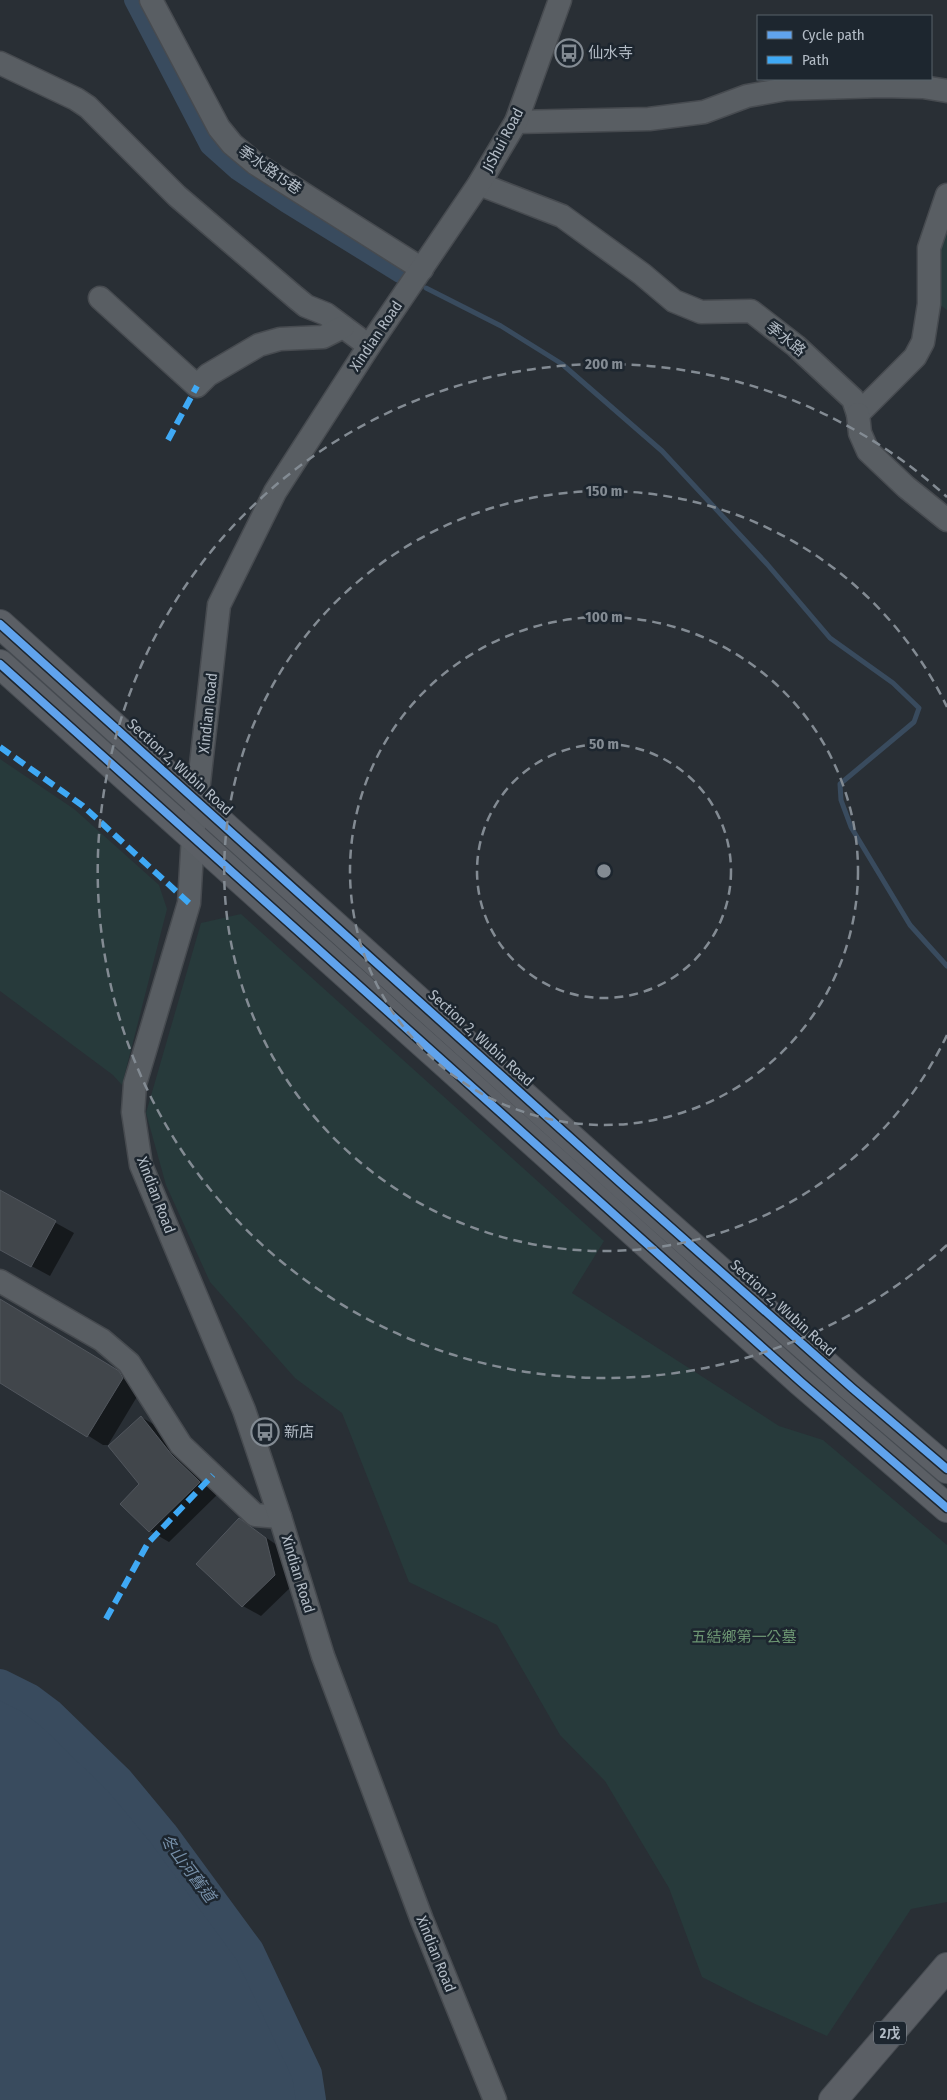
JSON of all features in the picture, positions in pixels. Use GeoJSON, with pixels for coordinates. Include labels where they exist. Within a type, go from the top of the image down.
{"type":"FeatureCollection","features":[{"type":"Feature","properties":{"kind":"main road","name":"Section 2, Wubin Road"},"geometry":{"type":"LineString","coordinates":[[0,624],[852,1388],[947,1469]]}},
{"type":"Feature","properties":{"kind":"main road"},"geometry":{"type":"LineString","coordinates":[[0,664],[801,1382],[947,1508]]}},
{"type":"Feature","properties":{"kind":"main road","name":"2戊"},"geometry":{"type":"LineString","coordinates":[[833,2100],[947,1966]]}},
{"type":"Feature","properties":{"kind":"street","name":"季水路15巷"},"geometry":{"type":"LineString","coordinates":[[151,0],[219,128],[232,144],[256,164],[422,269]]}},
{"type":"Feature","properties":{"kind":"street","name":"JiShui Road"},"geometry":{"type":"LineString","coordinates":[[422,269],[479,184],[516,122],[560,0]]}},
{"type":"Feature","properties":{"kind":"street"},"geometry":{"type":"LineString","coordinates":[[0,63],[76,99],[88,107],[177,196],[294,298],[306,306],[326,314],[369,346]]}},
{"type":"Feature","properties":{"kind":"street"},"geometry":{"type":"LineString","coordinates":[[516,122],[650,119],[704,112],[747,96],[786,89],[882,86],[923,87],[947,91]]}},
{"type":"Feature","properties":{"kind":"street","name":"季水路"},"geometry":{"type":"LineString","coordinates":[[479,184],[562,216],[642,274],[674,301],[700,312],[751,311],[796,346],[853,399],[858,414],[860,433],[868,451],[906,487],[947,520]]}},
{"type":"Feature","properties":{"kind":"street"},"geometry":{"type":"LineString","coordinates":[[858,414],[915,357],[923,342],[929,304],[929,248],[947,195]]}},
{"type":"Feature","properties":{"kind":"street","name":"Xindian Road"},"geometry":{"type":"LineString","coordinates":[[422,269],[369,346],[275,492],[219,605],[193,836],[189,902],[135,1084],[133,1112],[141,1165],[244,1410],[280,1517],[323,1656],[422,1920],[495,2100]]}},
{"type":"Feature","properties":{"kind":"street"},"geometry":{"type":"LineString","coordinates":[[100,298],[197,386],[208,375],[259,345],[280,339],[323,337],[343,327]]}},
{"type":"Feature","properties":{"kind":"street"},"geometry":{"type":"LineString","coordinates":[[0,1281],[102,1340],[129,1363],[181,1445],[255,1515],[280,1517]]}},
{"type":"Feature","properties":{"kind":"green space"},"geometry":{"type":"Polygon","coordinates":[[[947,221],[947,310],[935,301],[943,229],[947,221]]]}},
{"type":"Feature","properties":{"kind":"green space"},"geometry":{"type":"Polygon","coordinates":[[[0,759],[74,809],[159,885],[167,909],[122,1085],[113,1075],[0,991],[0,759]]]}},
{"type":"Feature","properties":{"kind":"green space","name":"五結鄉第一公墓"},"geometry":{"type":"Polygon","coordinates":[[[241,914],[604,1241],[572,1293],[779,1426],[823,1440],[947,1545],[947,1902],[911,1909],[827,2036],[755,2004],[702,1977],[669,1888],[605,1781],[560,1735],[497,1625],[409,1582],[342,1413],[295,1378],[210,1282],[166,1185],[146,1113],[201,923],[241,914]]]}},
{"type":"Feature","properties":{"kind":"water"},"geometry":{"type":"Polygon","coordinates":[[[0,1684],[30,1699],[50,1714],[119,1781],[163,1834],[252,1957],[307,2074],[311,2100],[0,2100],[0,1684]]]}},
{"type":"Feature","properties":{"kind":"building"},"geometry":{"type":"Polygon","coordinates":[[[0,1190],[56,1221],[31,1267],[0,1250],[0,1190]]]}},
{"type":"Feature","properties":{"kind":"building"},"geometry":{"type":"Polygon","coordinates":[[[0,1299],[119,1371],[123,1378],[87,1437],[0,1383],[0,1299]]]}},
{"type":"Feature","properties":{"kind":"building"},"geometry":{"type":"Polygon","coordinates":[[[141,1416],[172,1455],[200,1482],[149,1532],[120,1504],[139,1484],[108,1446],[141,1416]]]}},
{"type":"Feature","properties":{"kind":"building"},"geometry":{"type":"Polygon","coordinates":[[[239,1518],[266,1538],[275,1575],[242,1607],[196,1564],[239,1518]]]}},
{"type":"Feature","properties":{"kind":"waterway"},"geometry":{"type":"LineString","coordinates":[[133,0],[209,146],[237,171],[400,274]]}},
{"type":"Feature","properties":{"kind":"waterway"},"geometry":{"type":"LineString","coordinates":[[426,288],[501,326],[562,364],[662,451],[767,564],[830,638],[893,683],[919,708],[914,722],[840,784],[841,800],[851,827],[910,925],[947,966]]}},
{"type":"Feature","properties":{"kind":"waterway","name":"冬山河舊道"},"geometry":{"type":"LineString","coordinates":[[0,1684],[30,1699],[50,1714],[119,1781],[163,1834],[249,1951],[307,2074],[311,2100]]}},
{"type":"Feature","properties":{"kind":"marked path"},"geometry":{"type":"LineString","coordinates":[[168,440],[197,386]]}},
{"type":"Feature","properties":{"kind":"marked path"},"geometry":{"type":"LineString","coordinates":[[0,747],[83,806],[189,903]]}},
{"type":"Feature","properties":{"kind":"marked path"},"geometry":{"type":"LineString","coordinates":[[106,1619],[148,1543],[213,1475]]}},
{"type":"Feature","properties":{"kind":"cycle path"},"geometry":{"type":"LineString","coordinates":[[0,624],[624,1186],[852,1388],[947,1469]]}},
{"type":"Feature","properties":{"kind":"cycle path"},"geometry":{"type":"LineString","coordinates":[[0,664],[801,1382],[947,1508]]}},
{"type":"Feature","properties":{"kind":"place","name":"仙水寺"},"geometry":{"type":"Point","coordinates":[569,53]}},
{"type":"Feature","properties":{"kind":"place","name":"新店"},"geometry":{"type":"Point","coordinates":[265,1432]}}]}
